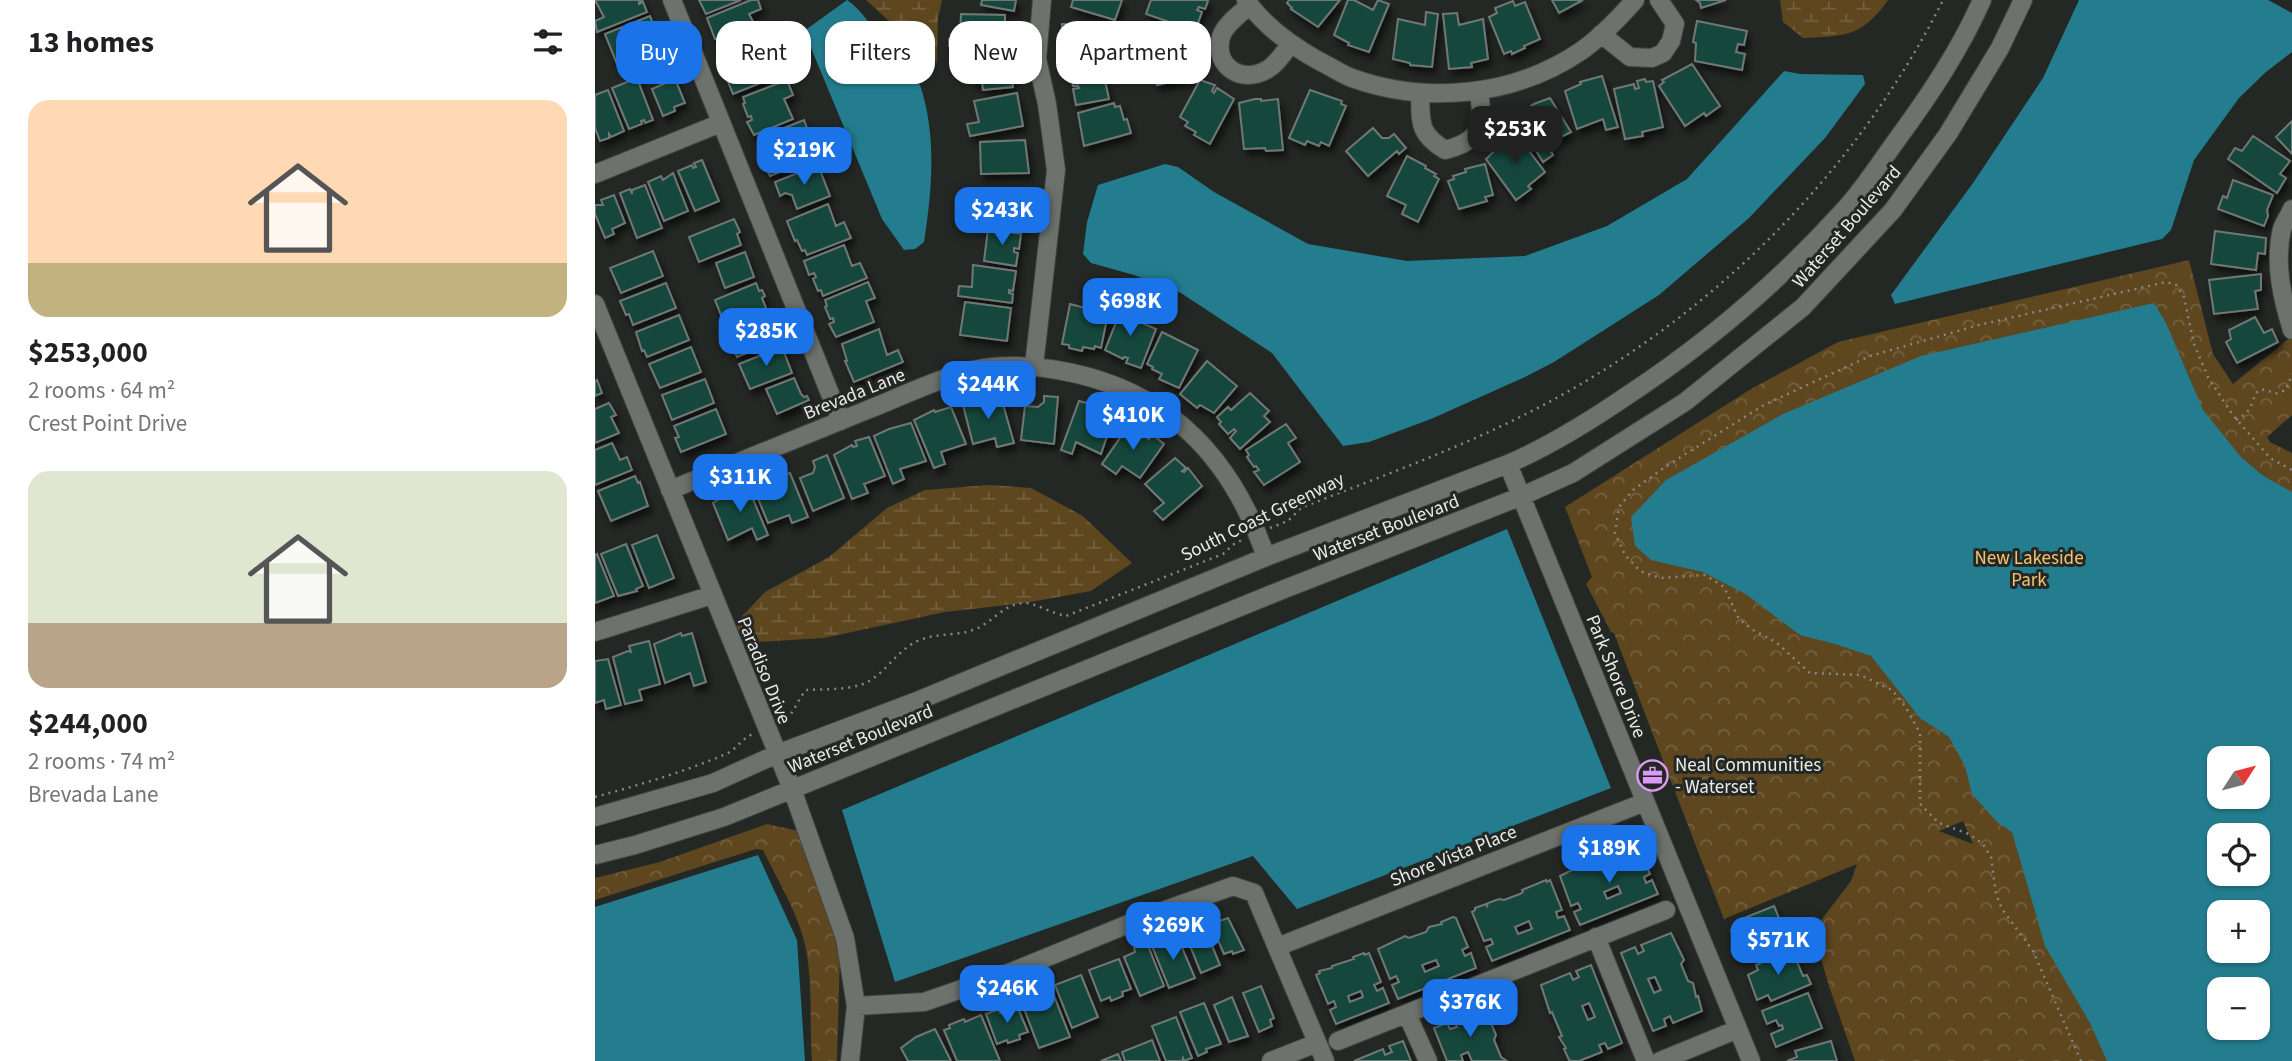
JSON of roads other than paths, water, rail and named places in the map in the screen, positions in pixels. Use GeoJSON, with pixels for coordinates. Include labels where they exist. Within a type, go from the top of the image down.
{"type":"FeatureCollection","features":[{"type":"Feature","properties":{"kind":"street"},"geometry":{"type":"LineString","coordinates":[[672,0],[841,421]]}},
{"type":"Feature","properties":{"kind":"street"},"geometry":{"type":"LineString","coordinates":[[1034,366],[1056,170],[1047,104],[1037,59],[1042,0]]}},
{"type":"Feature","properties":{"kind":"street"},"geometry":{"type":"LineString","coordinates":[[1290,45],[1270,68],[1251,76],[1236,74],[1224,62],[1220,46],[1221,35],[1248,2],[1290,45],[1350,78],[1420,94],[1479,91],[1507,85],[1549,70],[1582,50],[1635,0]]}},
{"type":"Feature","properties":{"kind":"street"},"geometry":{"type":"LineString","coordinates":[[1601,34],[1630,57],[1652,58],[1663,53],[1671,41],[1675,24],[1659,0]]}},
{"type":"Feature","properties":{"kind":"street","name":"Waterset Boulevard"},"geometry":{"type":"LineString","coordinates":[[595,817],[713,783],[777,754],[917,701],[1266,557],[1508,464],[1592,419],[1722,329],[1777,279],[1847,207],[1966,35],[1982,0]]}},
{"type":"Feature","properties":{"kind":"street","name":"Waterset Boulevard"},"geometry":{"type":"LineString","coordinates":[[595,855],[724,817],[1282,590],[1522,496],[1573,473],[1685,402],[1803,307],[1893,209],[1948,134],[2000,48],[2023,0]]}},
{"type":"Feature","properties":{"kind":"street"},"geometry":{"type":"LineString","coordinates":[[1420,94],[1421,126],[1431,141],[1445,150],[1469,142],[1478,130],[1482,109],[1479,91]]}},
{"type":"Feature","properties":{"kind":"street"},"geometry":{"type":"LineString","coordinates":[[595,174],[721,123]]}},
{"type":"Feature","properties":{"kind":"street"},"geometry":{"type":"LineString","coordinates":[[2292,209],[2282,229],[2279,263],[2281,295],[2292,330]]}},
{"type":"Feature","properties":{"kind":"street","name":"Paradiso Drive"},"geometry":{"type":"LineString","coordinates":[[595,304],[792,789],[845,938],[856,1006],[850,1061]]}},
{"type":"Feature","properties":{"kind":"street","name":"Brevada Lane"},"geometry":{"type":"LineString","coordinates":[[670,490],[963,372],[1034,366],[1111,382],[1147,400],[1182,425],[1213,456],[1239,495],[1266,557]]}},
{"type":"Feature","properties":{"kind":"street","name":"Park Shore Drive"},"geometry":{"type":"LineString","coordinates":[[1508,464],[1751,1061]]}},
{"type":"Feature","properties":{"kind":"street"},"geometry":{"type":"LineString","coordinates":[[595,632],[712,595]]}},
{"type":"Feature","properties":{"kind":"street","name":"Shore Vista Place"},"geometry":{"type":"LineString","coordinates":[[1277,947],[1645,802]]}},
{"type":"Feature","properties":{"kind":"street"},"geometry":{"type":"LineString","coordinates":[[856,1006],[924,1002],[1011,972],[1143,918],[1233,887],[1254,893],[1325,1061]]}},
{"type":"Feature","properties":{"kind":"street"},"geometry":{"type":"LineString","coordinates":[[1338,1041],[1666,910]]}},
{"type":"Feature","properties":{"kind":"street"},"geometry":{"type":"LineString","coordinates":[[1596,937],[1646,1061]]}},
{"type":"Feature","properties":{"kind":"street"},"geometry":{"type":"LineString","coordinates":[[1407,1014],[1428,1061]]}},
{"type":"Feature","properties":{"kind":"street"},"geometry":{"type":"LineString","coordinates":[[1660,1061],[1738,1029]]}},
{"type":"Feature","properties":{"kind":"street"},"geometry":{"type":"LineString","coordinates":[[1271,1061],[1317,1043]]}},
{"type":"Feature","properties":{"kind":"water"},"geometry":{"type":"Polygon","coordinates":[[[847,0],[868,21],[825,21],[825,82],[811,48],[811,26],[847,0]]]}},
{"type":"Feature","properties":{"kind":"water"},"geometry":{"type":"Polygon","coordinates":[[[2079,0],[2268,0],[2292,13],[2292,52],[2239,98],[2194,160],[2171,230],[2162,239],[1895,304],[1891,295],[1973,183],[2043,78],[2079,0]]]}},
{"type":"Feature","properties":{"kind":"water"},"geometry":{"type":"Polygon","coordinates":[[[1784,71],[1800,74],[1863,75],[1865,84],[1825,138],[1749,218],[1659,295],[1554,362],[1431,419],[1369,442],[1343,446],[1272,353],[1181,293],[1134,275],[1091,263],[1083,254],[1087,222],[1098,185],[1165,164],[1178,167],[1214,192],[1308,244],[1407,261],[1525,256],[1607,226],[1687,179],[1784,71]]]}},
{"type":"Feature","properties":{"kind":"water"},"geometry":{"type":"Polygon","coordinates":[[[826,84],[920,85],[931,143],[931,183],[924,242],[915,249],[904,250],[882,219],[826,84]]]}},
{"type":"Feature","properties":{"kind":"water","name":"New Lakeside Park"},"geometry":{"type":"Polygon","coordinates":[[[2154,303],[2166,323],[2203,410],[2241,457],[2262,475],[2292,492],[2292,1061],[2107,1061],[2090,1023],[2045,946],[2012,832],[1997,822],[1972,794],[1965,766],[1949,737],[1920,718],[1871,656],[1800,635],[1747,595],[1703,572],[1651,560],[1635,546],[1631,517],[1666,480],[1783,414],[1921,356],[2154,303]]]}},
{"type":"Feature","properties":{"kind":"water"},"geometry":{"type":"Polygon","coordinates":[[[1507,529],[1611,788],[1297,909],[1253,856],[895,982],[842,810],[1507,529]]]}},
{"type":"Feature","properties":{"kind":"water"},"geometry":{"type":"Polygon","coordinates":[[[758,855],[797,940],[805,1061],[595,1061],[595,907],[758,855]]]}},
{"type":"Feature","properties":{"kind":"place","name":"Neal Communities - Waterset"},"geometry":{"type":"Point","coordinates":[1652,775]}}]}
